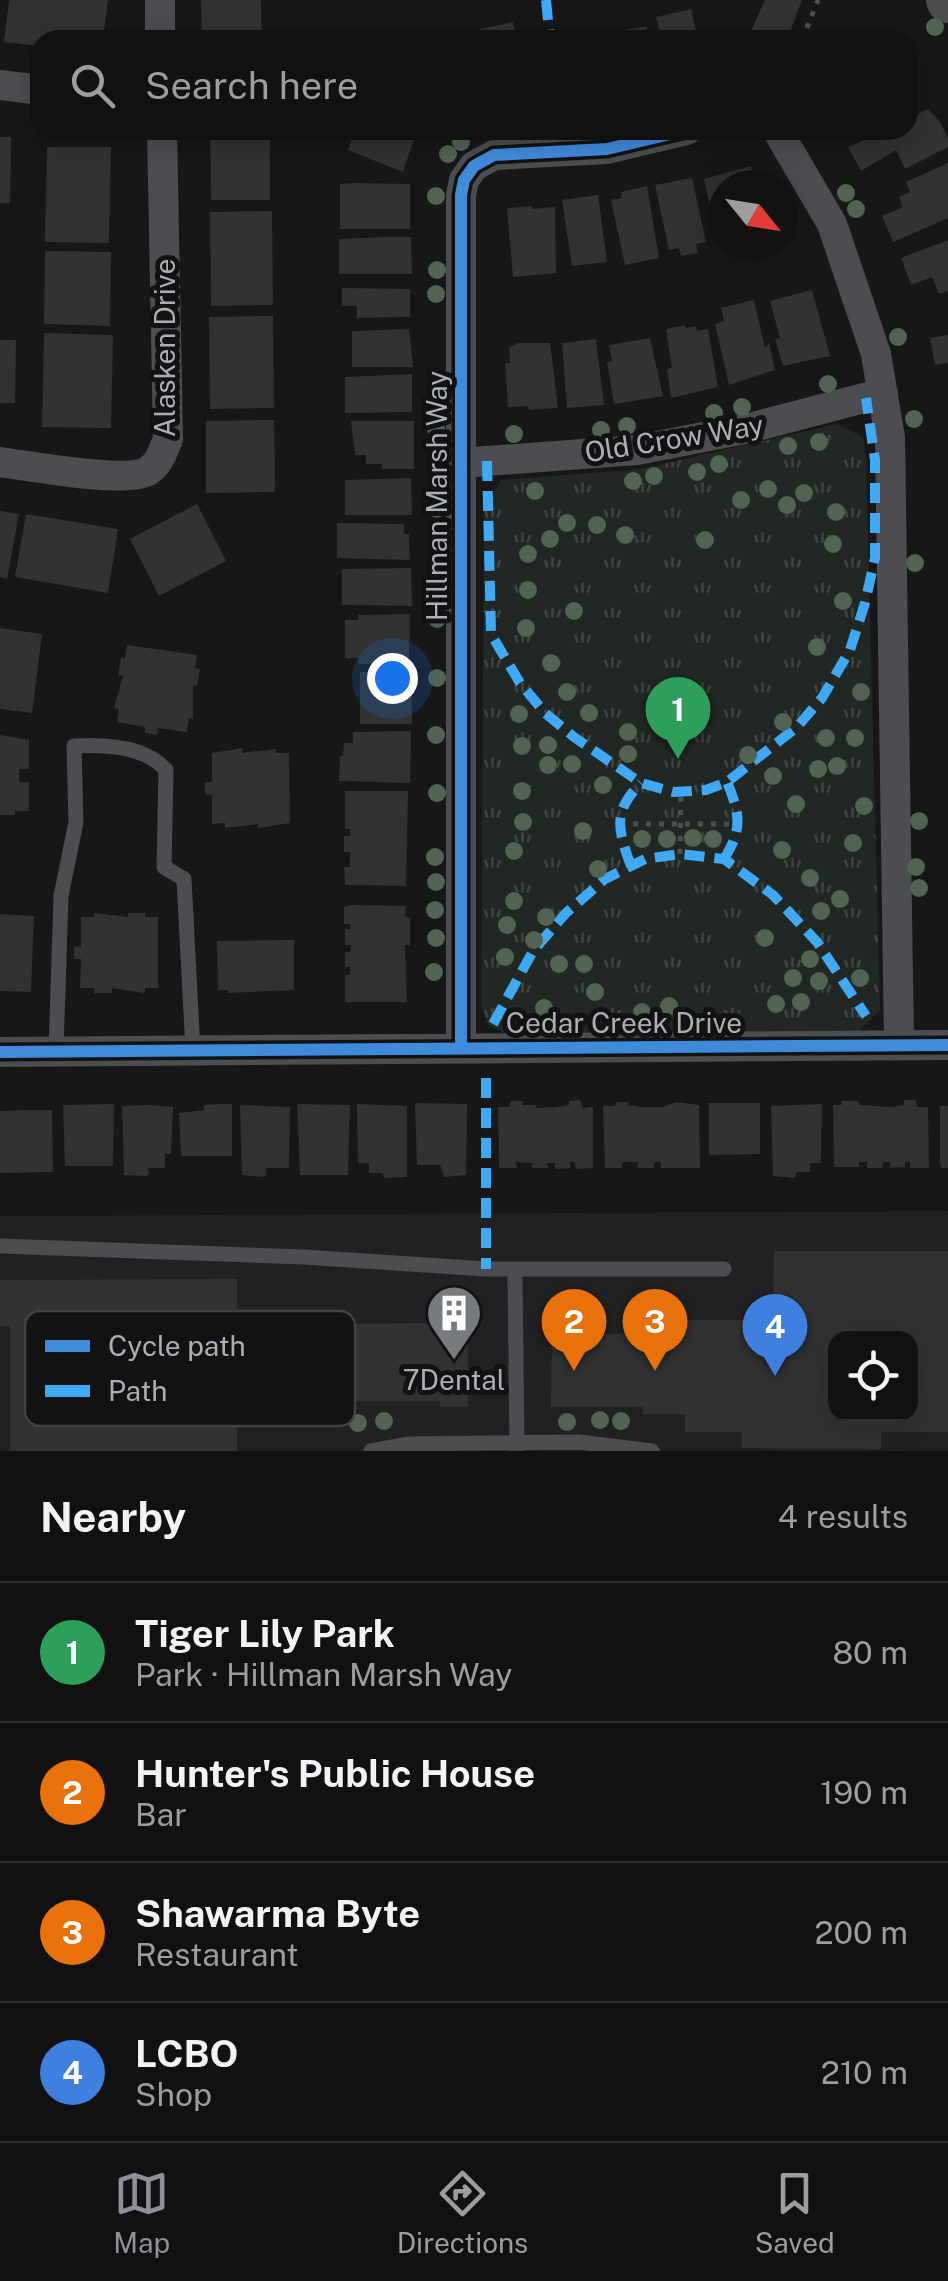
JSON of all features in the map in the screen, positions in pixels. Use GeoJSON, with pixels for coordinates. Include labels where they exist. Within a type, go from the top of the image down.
{"type":"FeatureCollection","features":[{"type":"Feature","properties":{"kind":"street"},"geometry":{"type":"LineString","coordinates":[[160,0],[160,30]]}},
{"type":"Feature","properties":{"kind":"street"},"geometry":{"type":"LineString","coordinates":[[0,84],[30,88]]}},
{"type":"Feature","properties":{"kind":"street","name":"Alasken Drive"},"geometry":{"type":"LineString","coordinates":[[0,462],[124,476],[151,470],[160,458],[168,439],[162,140]]}},
{"type":"Feature","properties":{"kind":"street","name":"Hillman Marsh Way"},"geometry":{"type":"LineString","coordinates":[[461,1047],[460,463],[464,180],[474,166],[494,155],[607,149],[644,140]]}},
{"type":"Feature","properties":{"kind":"street"},"geometry":{"type":"LineString","coordinates":[[784,140],[832,224],[863,310],[884,393],[890,438],[900,1046]]}},
{"type":"Feature","properties":{"kind":"street","name":"Old Crow Way"},"geometry":{"type":"LineString","coordinates":[[460,463],[637,450],[750,428],[884,393]]}},
{"type":"Feature","properties":{"kind":"street","name":"Cedar Creek Drive"},"geometry":{"type":"LineString","coordinates":[[0,1052],[948,1045]]}},
{"type":"Feature","properties":{"kind":"lane"},"geometry":{"type":"LineString","coordinates":[[56,1051],[61,896],[76,822],[74,746],[97,745],[153,755],[166,770],[164,867],[184,879],[193,1051]]}},
{"type":"Feature","properties":{"kind":"lane"},"geometry":{"type":"LineString","coordinates":[[0,1246],[304,1257],[515,1270],[724,1268]]}},
{"type":"Feature","properties":{"kind":"lane"},"geometry":{"type":"LineString","coordinates":[[515,1270],[517,1448]]}},
{"type":"Feature","properties":{"kind":"lane"},"geometry":{"type":"LineString","coordinates":[[372,1451],[408,1444],[517,1448],[579,1442],[652,1451]]}},
{"type":"Feature","properties":{"kind":"path"},"geometry":{"type":"LineString","coordinates":[[806,30],[818,0]]}},
{"type":"Feature","properties":{"kind":"path"},"geometry":{"type":"LineString","coordinates":[[680,854],[681,792]]}},
{"type":"Feature","properties":{"kind":"path"},"geometry":{"type":"LineString","coordinates":[[620,824],[738,824]]}},
{"type":"Feature","properties":{"kind":"shaded area"},"geometry":{"type":"Polygon","coordinates":[[[948,1211],[948,1451],[0,1451],[0,1216],[948,1211]]]}},
{"type":"Feature","properties":{"kind":"green space"},"geometry":{"type":"Polygon","coordinates":[[[837,424],[863,437],[866,461],[880,1010],[856,1034],[509,1036],[487,1024],[481,1005],[484,512],[501,480],[641,469],[837,424]]]}},
{"type":"Feature","properties":{"kind":"building"},"geometry":{"type":"Polygon","coordinates":[[[9,0],[108,0],[104,30],[30,30],[30,45],[4,42],[9,0]]]}},
{"type":"Feature","properties":{"kind":"building"},"geometry":{"type":"Polygon","coordinates":[[[201,0],[261,0],[262,30],[202,30],[201,0]]]}},
{"type":"Feature","properties":{"kind":"building"},"geometry":{"type":"Polygon","coordinates":[[[765,0],[802,0],[791,30],[752,30],[765,0]]]}},
{"type":"Feature","properties":{"kind":"building"},"geometry":{"type":"Polygon","coordinates":[[[691,9],[696,30],[659,30],[656,17],[691,9]]]}},
{"type":"Feature","properties":{"kind":"building"},"geometry":{"type":"Polygon","coordinates":[[[513,22],[515,30],[480,30],[513,22]]]}},
{"type":"Feature","properties":{"kind":"building"},"geometry":{"type":"Polygon","coordinates":[[[928,109],[940,122],[948,147],[905,169],[896,150],[861,171],[848,147],[864,140],[918,140],[918,114],[928,109]]]}},
{"type":"Feature","properties":{"kind":"building"},"geometry":{"type":"Polygon","coordinates":[[[0,137],[11,137],[10,203],[0,203],[0,137]]]}},
{"type":"Feature","properties":{"kind":"building"},"geometry":{"type":"Polygon","coordinates":[[[210,140],[270,140],[270,200],[211,200],[210,140]]]}},
{"type":"Feature","properties":{"kind":"building"},"geometry":{"type":"Polygon","coordinates":[[[352,140],[414,140],[403,172],[348,150],[352,140]]]}},
{"type":"Feature","properties":{"kind":"building"},"geometry":{"type":"Polygon","coordinates":[[[47,147],[111,147],[109,243],[45,242],[47,147]]]}},
{"type":"Feature","properties":{"kind":"building"},"geometry":{"type":"Polygon","coordinates":[[[948,163],[948,218],[893,242],[882,216],[903,207],[899,197],[910,192],[906,182],[948,163]]]}},
{"type":"Feature","properties":{"kind":"building"},"geometry":{"type":"Polygon","coordinates":[[[692,178],[706,242],[696,244],[698,253],[681,256],[679,248],[669,250],[655,185],[692,178]]]}},
{"type":"Feature","properties":{"kind":"building"},"geometry":{"type":"Polygon","coordinates":[[[340,184],[410,184],[410,229],[340,229],[340,184]]]}},
{"type":"Feature","properties":{"kind":"building"},"geometry":{"type":"Polygon","coordinates":[[[647,186],[659,258],[625,265],[611,200],[622,198],[621,192],[647,186]]]}},
{"type":"Feature","properties":{"kind":"building"},"geometry":{"type":"Polygon","coordinates":[[[598,195],[607,262],[572,266],[562,200],[598,195]]]}},
{"type":"Feature","properties":{"kind":"building"},"geometry":{"type":"Polygon","coordinates":[[[555,207],[556,273],[513,277],[507,208],[555,207]]]}},
{"type":"Feature","properties":{"kind":"building"},"geometry":{"type":"Polygon","coordinates":[[[272,211],[273,305],[211,306],[210,212],[272,211]]]}},
{"type":"Feature","properties":{"kind":"building"},"geometry":{"type":"Polygon","coordinates":[[[411,237],[412,274],[339,274],[339,239],[411,237]]]}},
{"type":"Feature","properties":{"kind":"building"},"geometry":{"type":"Polygon","coordinates":[[[948,240],[948,291],[939,294],[932,277],[911,285],[901,258],[948,240]]]}},
{"type":"Feature","properties":{"kind":"building"},"geometry":{"type":"Polygon","coordinates":[[[45,251],[111,252],[110,326],[44,324],[45,251]]]}},
{"type":"Feature","properties":{"kind":"building"},"geometry":{"type":"Polygon","coordinates":[[[342,288],[410,289],[410,317],[357,318],[357,306],[342,306],[342,288]]]}},
{"type":"Feature","properties":{"kind":"building"},"geometry":{"type":"Polygon","coordinates":[[[812,290],[830,356],[783,366],[770,301],[812,290]]]}},
{"type":"Feature","properties":{"kind":"building"},"geometry":{"type":"Polygon","coordinates":[[[754,300],[765,348],[769,343],[775,370],[729,385],[715,324],[724,321],[721,308],[754,300]]]}},
{"type":"Feature","properties":{"kind":"building"},"geometry":{"type":"Polygon","coordinates":[[[273,316],[274,408],[210,409],[209,317],[273,316]]]}},
{"type":"Feature","properties":{"kind":"building"},"geometry":{"type":"Polygon","coordinates":[[[696,326],[697,331],[708,329],[718,387],[671,398],[667,369],[672,368],[666,329],[696,326]]]}},
{"type":"Feature","properties":{"kind":"building"},"geometry":{"type":"Polygon","coordinates":[[[409,329],[413,367],[352,367],[352,331],[409,329]]]}},
{"type":"Feature","properties":{"kind":"building"},"geometry":{"type":"Polygon","coordinates":[[[44,333],[113,335],[111,428],[42,427],[44,333]]]}},
{"type":"Feature","properties":{"kind":"building"},"geometry":{"type":"Polygon","coordinates":[[[948,335],[948,363],[935,365],[930,338],[948,335]]]}},
{"type":"Feature","properties":{"kind":"building"},"geometry":{"type":"Polygon","coordinates":[[[650,338],[663,396],[614,404],[607,362],[612,361],[609,345],[650,338]]]}},
{"type":"Feature","properties":{"kind":"building"},"geometry":{"type":"Polygon","coordinates":[[[596,339],[604,405],[567,408],[562,343],[596,339]]]}},
{"type":"Feature","properties":{"kind":"building"},"geometry":{"type":"Polygon","coordinates":[[[0,340],[16,340],[15,403],[0,403],[0,340]]]}},
{"type":"Feature","properties":{"kind":"building"},"geometry":{"type":"Polygon","coordinates":[[[519,343],[550,343],[558,408],[508,407],[505,363],[510,363],[509,347],[519,343]]]}},
{"type":"Feature","properties":{"kind":"building"},"geometry":{"type":"Polygon","coordinates":[[[412,374],[412,412],[345,413],[345,377],[412,374]]]}},
{"type":"Feature","properties":{"kind":"building"},"geometry":{"type":"Polygon","coordinates":[[[274,420],[275,492],[206,493],[206,421],[274,420]]]}},
{"type":"Feature","properties":{"kind":"building"},"geometry":{"type":"Polygon","coordinates":[[[351,421],[414,421],[414,469],[382,469],[382,464],[366,464],[366,455],[355,455],[351,421]]]}},
{"type":"Feature","properties":{"kind":"building"},"geometry":{"type":"Polygon","coordinates":[[[411,478],[412,515],[345,515],[345,480],[411,478]]]}},
{"type":"Feature","properties":{"kind":"building"},"geometry":{"type":"Polygon","coordinates":[[[197,504],[226,561],[159,596],[130,539],[197,504]]]}},
{"type":"Feature","properties":{"kind":"building"},"geometry":{"type":"Polygon","coordinates":[[[0,511],[19,514],[7,579],[0,577],[0,511]]]}},
{"type":"Feature","properties":{"kind":"building"},"geometry":{"type":"Polygon","coordinates":[[[26,514],[118,529],[108,593],[15,577],[26,514]]]}},
{"type":"Feature","properties":{"kind":"building"},"geometry":{"type":"Polygon","coordinates":[[[337,523],[404,524],[404,534],[409,534],[410,560],[337,558],[337,523]]]}},
{"type":"Feature","properties":{"kind":"building"},"geometry":{"type":"Polygon","coordinates":[[[411,568],[412,606],[342,605],[342,569],[411,568]]]}},
{"type":"Feature","properties":{"kind":"building"},"geometry":{"type":"Polygon","coordinates":[[[410,614],[409,665],[359,664],[358,658],[345,658],[345,620],[358,620],[358,615],[410,614]]]}},
{"type":"Feature","properties":{"kind":"building"},"geometry":{"type":"Polygon","coordinates":[[[0,628],[42,634],[32,713],[0,709],[0,628]]]}},
{"type":"Feature","properties":{"kind":"building"},"geometry":{"type":"Polygon","coordinates":[[[127,645],[197,655],[195,668],[200,669],[197,686],[193,685],[193,719],[189,718],[187,732],[158,728],[157,735],[145,733],[145,727],[117,722],[119,709],[114,708],[123,676],[118,675],[127,645]]]}},
{"type":"Feature","properties":{"kind":"building"},"geometry":{"type":"Polygon","coordinates":[[[360,672],[411,672],[412,724],[360,724],[360,672]]]}},
{"type":"Feature","properties":{"kind":"building"},"geometry":{"type":"Polygon","coordinates":[[[411,731],[410,783],[339,781],[340,756],[344,743],[353,743],[353,732],[411,731]]]}},
{"type":"Feature","properties":{"kind":"building"},"geometry":{"type":"Polygon","coordinates":[[[0,735],[29,740],[29,769],[19,769],[19,782],[29,782],[29,811],[15,811],[15,815],[0,815],[0,735]]]}},
{"type":"Feature","properties":{"kind":"building"},"geometry":{"type":"Polygon","coordinates":[[[243,748],[242,753],[276,749],[276,753],[289,753],[290,823],[258,828],[258,824],[225,828],[225,823],[212,824],[212,795],[205,794],[205,782],[212,782],[212,753],[243,748]]]}},
{"type":"Feature","properties":{"kind":"building"},"geometry":{"type":"Polygon","coordinates":[[[345,791],[408,791],[406,886],[345,885],[344,867],[350,867],[350,852],[344,852],[344,836],[350,836],[350,829],[345,829],[345,791]]]}},
{"type":"Feature","properties":{"kind":"building"},"geometry":{"type":"Polygon","coordinates":[[[406,906],[405,916],[410,918],[410,945],[405,945],[407,1002],[345,1002],[345,975],[350,975],[350,967],[345,967],[345,952],[350,952],[351,945],[345,945],[345,929],[350,929],[350,924],[344,924],[344,907],[406,906]]]}},
{"type":"Feature","properties":{"kind":"building"},"geometry":{"type":"Polygon","coordinates":[[[94,913],[128,917],[128,913],[145,913],[145,917],[158,917],[158,988],[145,988],[145,993],[112,988],[112,993],[94,993],[94,988],[80,988],[81,959],[74,959],[74,946],[81,947],[81,917],[94,917],[94,913]]]}},
{"type":"Feature","properties":{"kind":"building"},"geometry":{"type":"Polygon","coordinates":[[[0,914],[34,916],[31,992],[0,991],[0,914]]]}},
{"type":"Feature","properties":{"kind":"building"},"geometry":{"type":"Polygon","coordinates":[[[294,940],[294,990],[218,990],[217,941],[294,940]]]}},
{"type":"Feature","properties":{"kind":"building"},"geometry":{"type":"Polygon","coordinates":[[[580,1100],[583,1108],[593,1107],[593,1168],[576,1169],[575,1162],[570,1162],[570,1168],[555,1169],[555,1163],[547,1163],[548,1168],[532,1168],[532,1163],[516,1162],[517,1168],[499,1168],[498,1107],[523,1101],[522,1105],[536,1108],[556,1107],[580,1100]]]}},
{"type":"Feature","properties":{"kind":"building"},"geometry":{"type":"Polygon","coordinates":[[[904,1100],[916,1100],[917,1107],[928,1107],[929,1168],[910,1168],[910,1162],[905,1162],[905,1167],[890,1168],[890,1162],[883,1162],[882,1168],[867,1168],[867,1162],[859,1162],[859,1167],[834,1167],[833,1105],[858,1101],[860,1105],[891,1107],[904,1105],[904,1100]]]}},
{"type":"Feature","properties":{"kind":"building"},"geometry":{"type":"Polygon","coordinates":[[[616,1102],[642,1107],[676,1102],[699,1105],[700,1168],[661,1168],[661,1162],[654,1162],[654,1168],[638,1168],[638,1162],[622,1162],[622,1168],[605,1168],[603,1106],[615,1106],[616,1102]]]}},
{"type":"Feature","properties":{"kind":"building"},"geometry":{"type":"Polygon","coordinates":[[[415,1103],[467,1104],[466,1175],[444,1177],[440,1165],[417,1165],[415,1103]]]}},
{"type":"Feature","properties":{"kind":"building"},"geometry":{"type":"Polygon","coordinates":[[[709,1103],[760,1103],[760,1154],[709,1155],[709,1103]]]}},
{"type":"Feature","properties":{"kind":"building"},"geometry":{"type":"Polygon","coordinates":[[[114,1104],[113,1166],[65,1166],[63,1105],[114,1104]]]}},
{"type":"Feature","properties":{"kind":"building"},"geometry":{"type":"Polygon","coordinates":[[[232,1104],[232,1156],[181,1156],[179,1113],[204,1110],[204,1105],[232,1104]]]}},
{"type":"Feature","properties":{"kind":"building"},"geometry":{"type":"Polygon","coordinates":[[[297,1104],[350,1105],[348,1175],[300,1175],[297,1104]]]}},
{"type":"Feature","properties":{"kind":"building"},"geometry":{"type":"Polygon","coordinates":[[[357,1104],[407,1106],[407,1177],[385,1178],[382,1173],[369,1173],[369,1163],[358,1163],[357,1104]]]}},
{"type":"Feature","properties":{"kind":"building"},"geometry":{"type":"Polygon","coordinates":[[[822,1104],[821,1163],[810,1163],[810,1172],[797,1172],[794,1178],[773,1176],[771,1106],[822,1104]]]}},
{"type":"Feature","properties":{"kind":"building"},"geometry":{"type":"Polygon","coordinates":[[[240,1105],[290,1107],[289,1168],[266,1168],[263,1177],[242,1175],[240,1105]]]}},
{"type":"Feature","properties":{"kind":"building"},"geometry":{"type":"Polygon","coordinates":[[[122,1106],[173,1107],[171,1154],[165,1154],[165,1168],[148,1168],[149,1175],[145,1176],[124,1175],[122,1106]]]}},
{"type":"Feature","properties":{"kind":"building"},"geometry":{"type":"Polygon","coordinates":[[[940,1106],[948,1106],[948,1168],[941,1168],[940,1162],[940,1106]]]}},
{"type":"Feature","properties":{"kind":"building"},"geometry":{"type":"Polygon","coordinates":[[[52,1110],[53,1172],[0,1173],[0,1111],[52,1110]]]}},
{"type":"Feature","properties":{"kind":"building"},"geometry":{"type":"Polygon","coordinates":[[[774,1251],[948,1251],[948,1432],[881,1432],[881,1449],[742,1448],[742,1432],[685,1432],[685,1414],[643,1414],[643,1407],[551,1407],[552,1334],[685,1334],[685,1320],[773,1320],[774,1251]]]}},
{"type":"Feature","properties":{"kind":"building"},"geometry":{"type":"Polygon","coordinates":[[[237,1279],[237,1311],[25,1311],[25,1426],[237,1426],[237,1451],[10,1451],[10,1326],[0,1327],[0,1280],[237,1279]]]}},
{"type":"Feature","properties":{"kind":"building"},"geometry":{"type":"Polygon","coordinates":[[[453,1297],[468,1297],[468,1407],[440,1407],[440,1401],[355,1401],[355,1324],[453,1323],[453,1297]]]}},
{"type":"Feature","properties":{"kind":"marked path"},"geometry":{"type":"LineString","coordinates":[[546,0],[549,30]]}},
{"type":"Feature","properties":{"kind":"marked path"},"geometry":{"type":"LineString","coordinates":[[487,461],[491,634],[520,683],[545,713],[574,737],[641,783],[674,792],[706,790],[727,782],[797,727],[822,698],[850,650],[875,558],[875,460],[866,398]]}},
{"type":"Feature","properties":{"kind":"marked path"},"geometry":{"type":"LineString","coordinates":[[724,859],[738,821],[727,782]]}},
{"type":"Feature","properties":{"kind":"marked path"},"geometry":{"type":"LineString","coordinates":[[631,866],[620,822],[625,803],[641,783]]}},
{"type":"Feature","properties":{"kind":"marked path"},"geometry":{"type":"LineString","coordinates":[[493,1024],[533,951],[566,913],[605,879],[645,859],[680,854],[724,859],[773,895],[817,942],[866,1016]]}},
{"type":"Feature","properties":{"kind":"marked path"},"geometry":{"type":"LineString","coordinates":[[486,1078],[486,1269]]}},
{"type":"Feature","properties":{"kind":"cycle path"},"geometry":{"type":"LineString","coordinates":[[461,1047],[464,180],[474,166],[494,155],[607,149],[645,140]]}},
{"type":"Feature","properties":{"kind":"cycle path"},"geometry":{"type":"LineString","coordinates":[[0,1052],[948,1045]]}},
{"type":"Feature","properties":{"kind":"place","name":"Tiger Lily Park"},"geometry":{"type":"Point","coordinates":[678,759]}},
{"type":"Feature","properties":{"kind":"place","name":"7Dental"},"geometry":{"type":"Point","coordinates":[454,1362]}},
{"type":"Feature","properties":{"kind":"place","name":"Hunter's Public House"},"geometry":{"type":"Point","coordinates":[574,1371]}},
{"type":"Feature","properties":{"kind":"place","name":"Shawarma Byte"},"geometry":{"type":"Point","coordinates":[655,1371]}},
{"type":"Feature","properties":{"kind":"place","name":"LCBO"},"geometry":{"type":"Point","coordinates":[775,1376]}}]}
